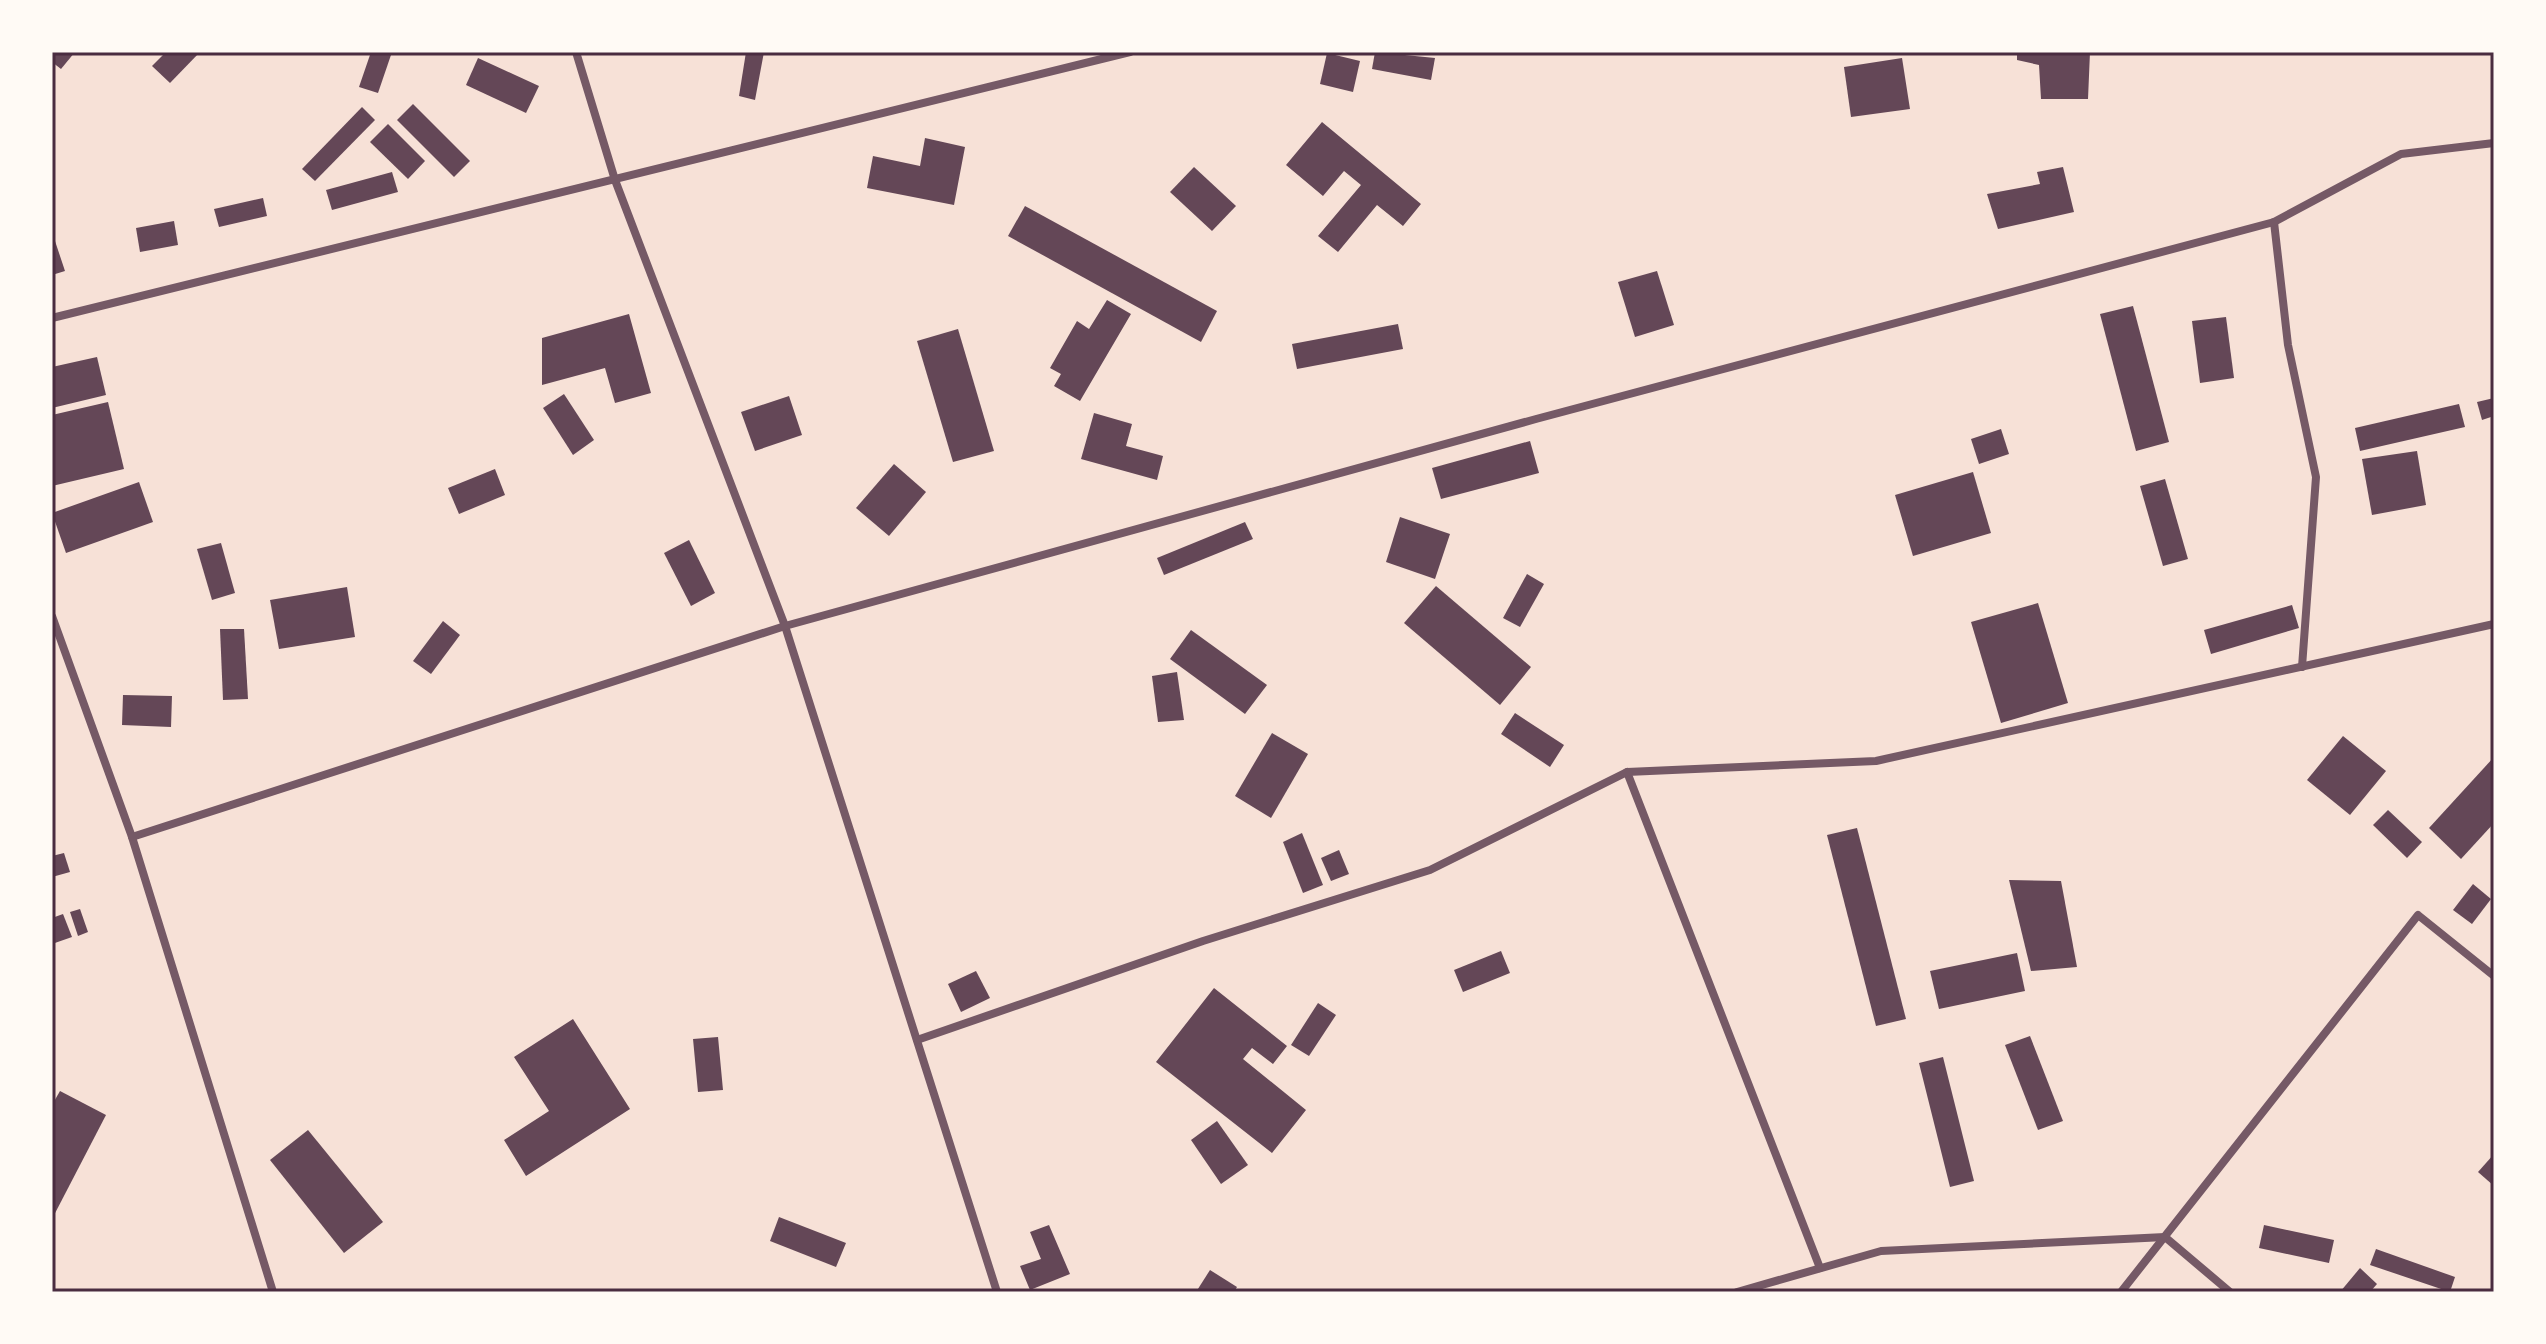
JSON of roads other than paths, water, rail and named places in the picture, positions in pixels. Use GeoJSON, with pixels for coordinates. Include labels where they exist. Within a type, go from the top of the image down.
{"type":"FeatureCollection","features":[{"type":"Feature","properties":{"kind":"street"},"geometry":{"type":"LineString","coordinates":[[576,52],[615,180],[785,626],[997,1292]]}},
{"type":"Feature","properties":{"kind":"street"},"geometry":{"type":"LineString","coordinates":[[52,318],[1130,52]]}},
{"type":"Feature","properties":{"kind":"street"},"geometry":{"type":"LineString","coordinates":[[132,837],[785,626],[1536,419],[2274,222],[2401,154],[2494,143]]}},
{"type":"Feature","properties":{"kind":"street"},"geometry":{"type":"LineString","coordinates":[[2274,222],[2288,345],[2316,477],[2302,667]]}},
{"type":"Feature","properties":{"kind":"street"},"geometry":{"type":"LineString","coordinates":[[52,616],[132,837],[273,1292]]}},
{"type":"Feature","properties":{"kind":"street"},"geometry":{"type":"LineString","coordinates":[[917,1040],[1203,941],[1430,870],[1627,772],[1876,761],[2494,624]]}},
{"type":"Feature","properties":{"kind":"street"},"geometry":{"type":"LineString","coordinates":[[1627,772],[1820,1268]]}},
{"type":"Feature","properties":{"kind":"street"},"geometry":{"type":"LineString","coordinates":[[2121,1292],[2418,915],[2494,976]]}},
{"type":"Feature","properties":{"kind":"street"},"geometry":{"type":"LineString","coordinates":[[1737,1292],[1881,1251],[2165,1237],[2230,1292]]}}]}
